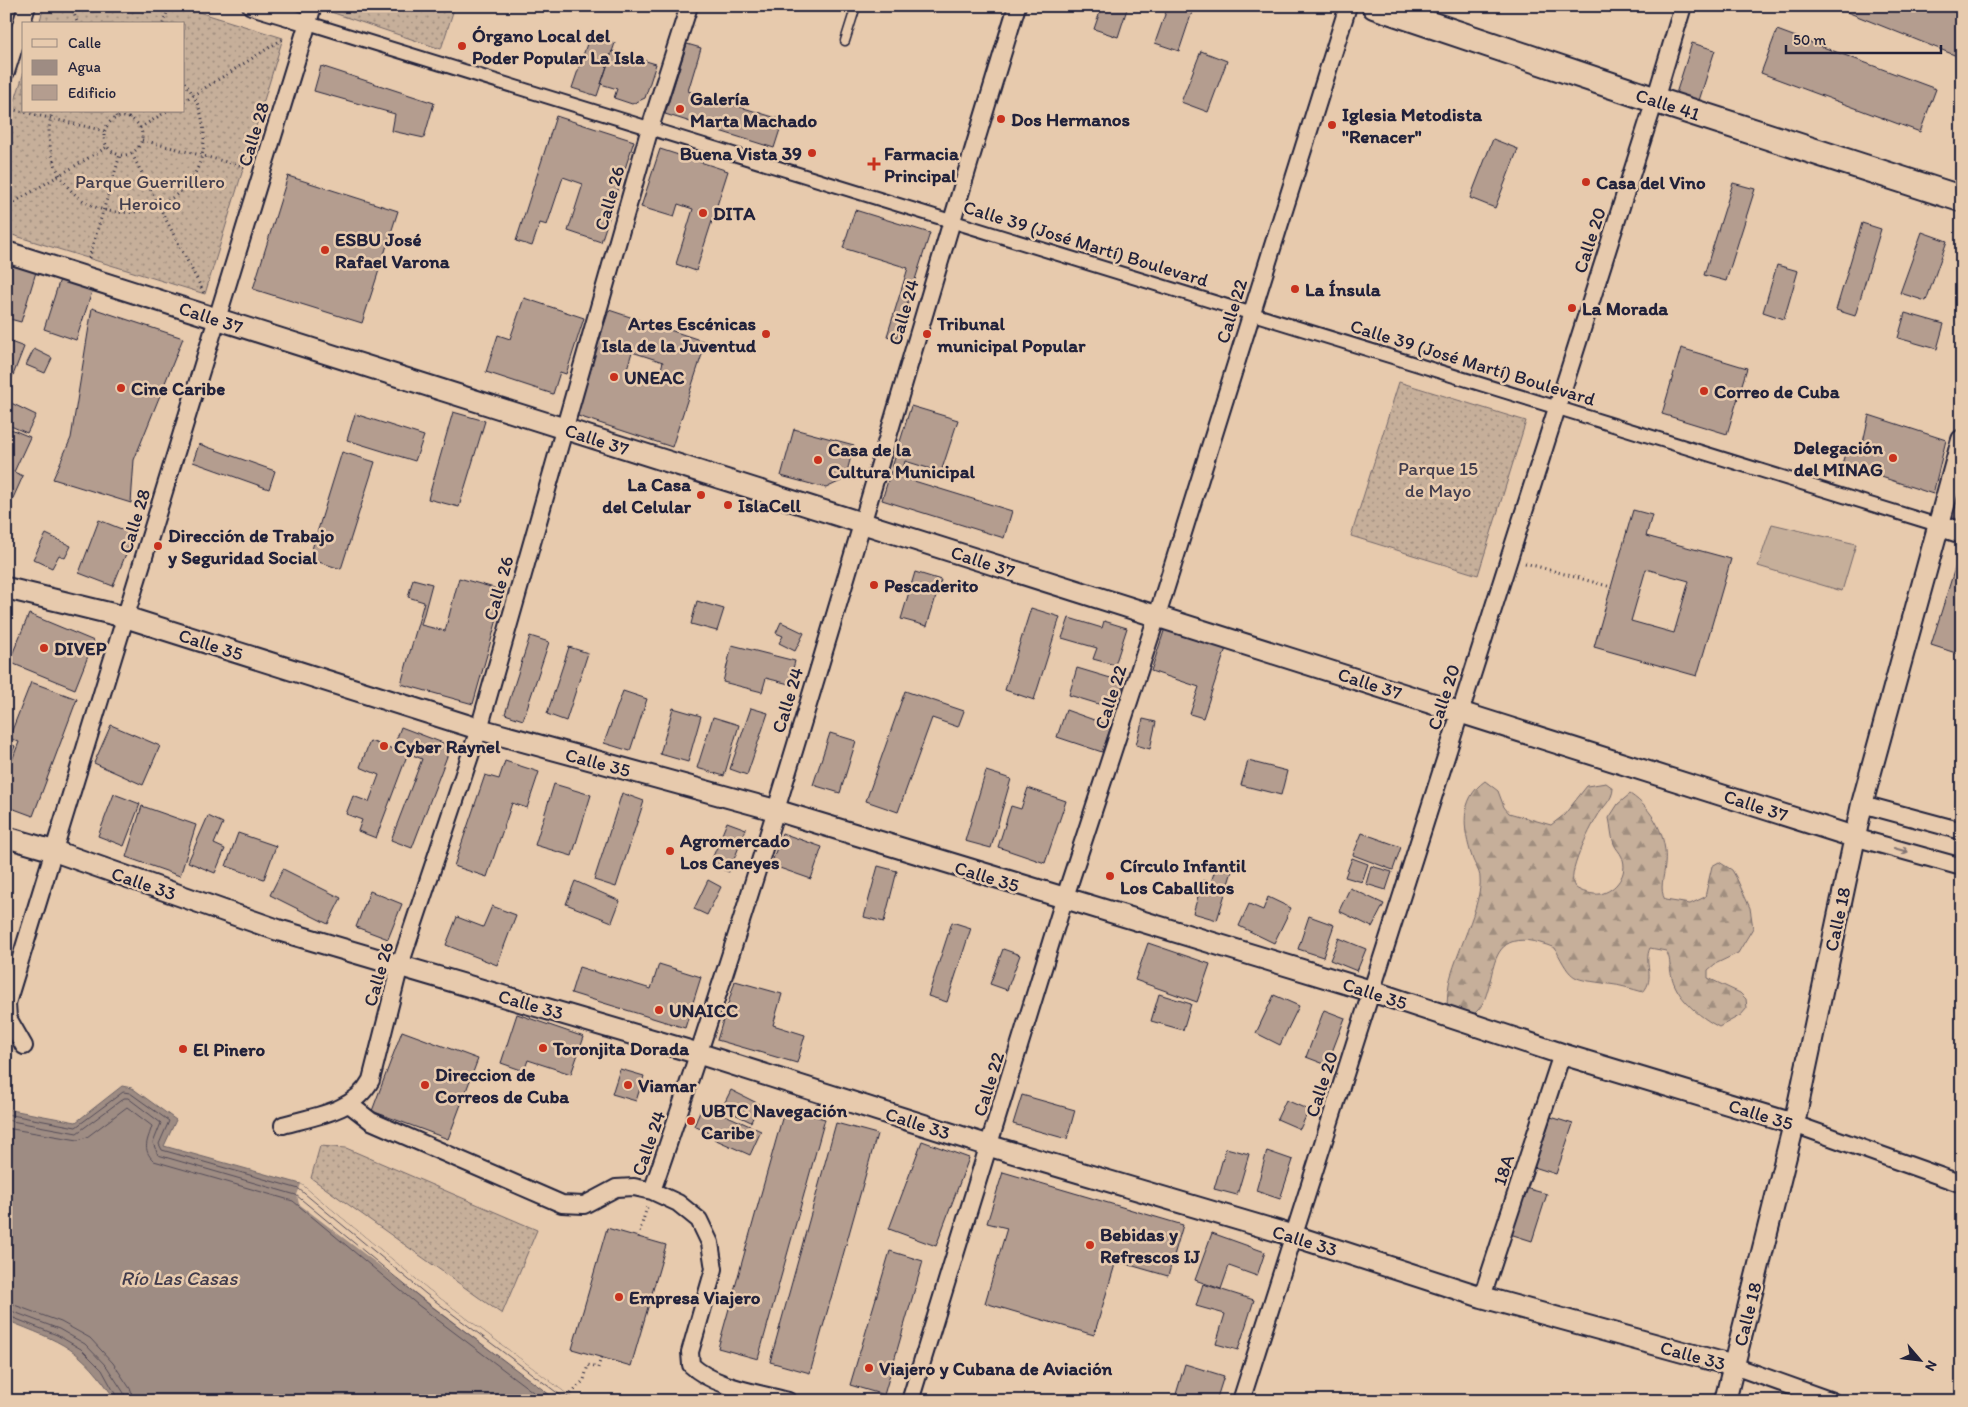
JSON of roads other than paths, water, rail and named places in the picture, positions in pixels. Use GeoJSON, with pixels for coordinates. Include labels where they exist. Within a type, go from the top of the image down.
{"type":"FeatureCollection","features":[{"type":"Feature","properties":{"kind":"main road","name":"Calle 41"},"geometry":{"type":"LineString","coordinates":[[1375,6],[1655,100],[1962,199]]}},
{"type":"Feature","properties":{"kind":"street"},"geometry":{"type":"LineString","coordinates":[[6,72],[27,6]]}},
{"type":"Feature","properties":{"kind":"street"},"geometry":{"type":"LineString","coordinates":[[252,6],[308,23]]}},
{"type":"Feature","properties":{"kind":"street","name":"Calle 28"},"geometry":{"type":"LineString","coordinates":[[24,1046],[8,1018],[7,1003],[313,6]]}},
{"type":"Feature","properties":{"kind":"street","name":"Calle 26"},"geometry":{"type":"LineString","coordinates":[[283,1125],[333,1111],[349,1104],[365,1091],[371,1080],[400,965],[479,729],[650,128],[689,6]]}},
{"type":"Feature","properties":{"kind":"street","name":"Calle 24"},"geometry":{"type":"LineString","coordinates":[[788,1401],[716,1381],[702,1375],[691,1365],[690,1352],[714,1269],[710,1243],[699,1220],[678,1204],[652,1191],[700,1054],[1017,6]]}},
{"type":"Feature","properties":{"kind":"street","name":"Calle 22"},"geometry":{"type":"LineString","coordinates":[[910,1401],[990,1146],[1064,900],[1157,616],[1348,6]]}},
{"type":"Feature","properties":{"kind":"street","name":"Calle 20"},"geometry":{"type":"LineString","coordinates":[[1241,1401],[1655,100],[1683,6]]}},
{"type":"Feature","properties":{"kind":"street","name":"Calle 39 (José Martí) Boulevard"},"geometry":{"type":"LineString","coordinates":[[308,23],[1938,525]]}},
{"type":"Feature","properties":{"kind":"street","name":"Calle 37"},"geometry":{"type":"LineString","coordinates":[[6,252],[1854,837],[1962,867]]}},
{"type":"Feature","properties":{"kind":"street","name":"Calle 18"},"geometry":{"type":"LineString","coordinates":[[1725,1401],[1794,1124],[1862,804],[1962,440]]}},
{"type":"Feature","properties":{"kind":"street"},"geometry":{"type":"LineString","coordinates":[[1938,525],[1962,532]]}},
{"type":"Feature","properties":{"kind":"street","name":"Calle 35"},"geometry":{"type":"LineString","coordinates":[[6,588],[125,617],[479,729],[775,810],[1064,900],[1371,991],[1562,1054],[1794,1124],[1962,1184]]}},
{"type":"Feature","properties":{"kind":"street"},"geometry":{"type":"LineString","coordinates":[[1862,804],[1962,831]]}},
{"type":"Feature","properties":{"kind":"street","name":"Calle 33"},"geometry":{"type":"LineString","coordinates":[[6,837],[54,851],[278,930],[700,1054],[990,1146],[1294,1236],[1482,1298],[1734,1366],[1832,1401]]}},
{"type":"Feature","properties":{"kind":"street","name":"18A"},"geometry":{"type":"LineString","coordinates":[[1482,1298],[1562,1054]]}},
{"type":"Feature","properties":{"kind":"street"},"geometry":{"type":"LineString","coordinates":[[349,1104],[371,1121],[562,1204],[584,1205],[616,1188],[634,1187],[652,1191]]}},
{"type":"Feature","properties":{"kind":"lane"},"geometry":{"type":"LineString","coordinates":[[845,41],[856,6]]}},
{"type":"Feature","properties":{"kind":"water","name":"Río Las Casas"},"geometry":{"type":"Polygon","coordinates":[[[122,1086],[132,1088],[176,1120],[164,1146],[301,1184],[429,1290],[576,1401],[116,1401],[92,1369],[69,1349],[57,1341],[6,1320],[6,1109],[76,1122],[122,1086]]]}},
{"type":"Feature","properties":{"kind":"place","name":"Órgano Local del Poder Popular La Isla"},"geometry":{"type":"Point","coordinates":[462,46]}},
{"type":"Feature","properties":{"kind":"place","name":"Galería Marta Machado"},"geometry":{"type":"Point","coordinates":[680,109]}},
{"type":"Feature","properties":{"kind":"place","name":"Dos Hermanos"},"geometry":{"type":"Point","coordinates":[1001,119]}},
{"type":"Feature","properties":{"kind":"place","name":"Iglesia Metodista \"Renacer\""},"geometry":{"type":"Point","coordinates":[1332,125]}},
{"type":"Feature","properties":{"kind":"place","name":"Buena Vista 39"},"geometry":{"type":"Point","coordinates":[812,153]}},
{"type":"Feature","properties":{"kind":"place","name":"Farmacia Principal"},"geometry":{"type":"Point","coordinates":[874,164]}},
{"type":"Feature","properties":{"kind":"place","name":"Casa del Vino"},"geometry":{"type":"Point","coordinates":[1586,182]}},
{"type":"Feature","properties":{"kind":"place","name":"DITA"},"geometry":{"type":"Point","coordinates":[703,213]}},
{"type":"Feature","properties":{"kind":"place","name":"ESBU José Rafael Varona"},"geometry":{"type":"Point","coordinates":[325,250]}},
{"type":"Feature","properties":{"kind":"place","name":"La Ínsula"},"geometry":{"type":"Point","coordinates":[1295,289]}},
{"type":"Feature","properties":{"kind":"place","name":"La Morada"},"geometry":{"type":"Point","coordinates":[1572,308]}},
{"type":"Feature","properties":{"kind":"place","name":"Artes Escénicas Isla de la Juventud"},"geometry":{"type":"Point","coordinates":[766,334]}},
{"type":"Feature","properties":{"kind":"place","name":"Tribunal municipal Popular"},"geometry":{"type":"Point","coordinates":[927,334]}},
{"type":"Feature","properties":{"kind":"place","name":"UNEAC"},"geometry":{"type":"Point","coordinates":[614,377]}},
{"type":"Feature","properties":{"kind":"place","name":"Cine Caribe"},"geometry":{"type":"Point","coordinates":[121,388]}},
{"type":"Feature","properties":{"kind":"place","name":"Correo de Cuba"},"geometry":{"type":"Point","coordinates":[1704,391]}},
{"type":"Feature","properties":{"kind":"place","name":"Delegación del MINAG"},"geometry":{"type":"Point","coordinates":[1893,458]}},
{"type":"Feature","properties":{"kind":"place","name":"Casa de la Cultura Municipal"},"geometry":{"type":"Point","coordinates":[818,460]}},
{"type":"Feature","properties":{"kind":"place","name":"La Casa del Celular"},"geometry":{"type":"Point","coordinates":[701,495]}},
{"type":"Feature","properties":{"kind":"place","name":"IslaCell"},"geometry":{"type":"Point","coordinates":[728,505]}},
{"type":"Feature","properties":{"kind":"place","name":"Dirección de Trabajo y Seguridad Social"},"geometry":{"type":"Point","coordinates":[158,546]}},
{"type":"Feature","properties":{"kind":"place","name":"Pescaderito"},"geometry":{"type":"Point","coordinates":[874,585]}},
{"type":"Feature","properties":{"kind":"place","name":"DIVEP"},"geometry":{"type":"Point","coordinates":[44,648]}},
{"type":"Feature","properties":{"kind":"place","name":"Cyber Raynel"},"geometry":{"type":"Point","coordinates":[384,746]}},
{"type":"Feature","properties":{"kind":"place","name":"Agromercado Los Caneyes"},"geometry":{"type":"Point","coordinates":[670,851]}},
{"type":"Feature","properties":{"kind":"place","name":"Círculo Infantil Los Caballitos"},"geometry":{"type":"Point","coordinates":[1110,876]}},
{"type":"Feature","properties":{"kind":"place","name":"UNAICC"},"geometry":{"type":"Point","coordinates":[659,1010]}},
{"type":"Feature","properties":{"kind":"place","name":"Toronjita Dorada"},"geometry":{"type":"Point","coordinates":[543,1048]}},
{"type":"Feature","properties":{"kind":"place","name":"El Pinero"},"geometry":{"type":"Point","coordinates":[183,1049]}},
{"type":"Feature","properties":{"kind":"place","name":"Direccion de Correos de Cuba"},"geometry":{"type":"Point","coordinates":[425,1085]}},
{"type":"Feature","properties":{"kind":"place","name":"Viamar"},"geometry":{"type":"Point","coordinates":[628,1085]}},
{"type":"Feature","properties":{"kind":"place","name":"UBTC Navegación Caribe"},"geometry":{"type":"Point","coordinates":[691,1121]}},
{"type":"Feature","properties":{"kind":"place","name":"Bebidas y Refrescos IJ"},"geometry":{"type":"Point","coordinates":[1090,1245]}},
{"type":"Feature","properties":{"kind":"place","name":"Empresa Viajero"},"geometry":{"type":"Point","coordinates":[619,1297]}},
{"type":"Feature","properties":{"kind":"place","name":"Viajero y Cubana de Aviación"},"geometry":{"type":"Point","coordinates":[869,1368]}},
{"type":"Feature","properties":{"kind":"park label","name":"Parque Guerrillero Heroico"},"geometry":{"type":"Point","coordinates":[150,192]}},
{"type":"Feature","properties":{"kind":"park label","name":"Parque 15 de Mayo"},"geometry":{"type":"Point","coordinates":[1438,479]}}]}
